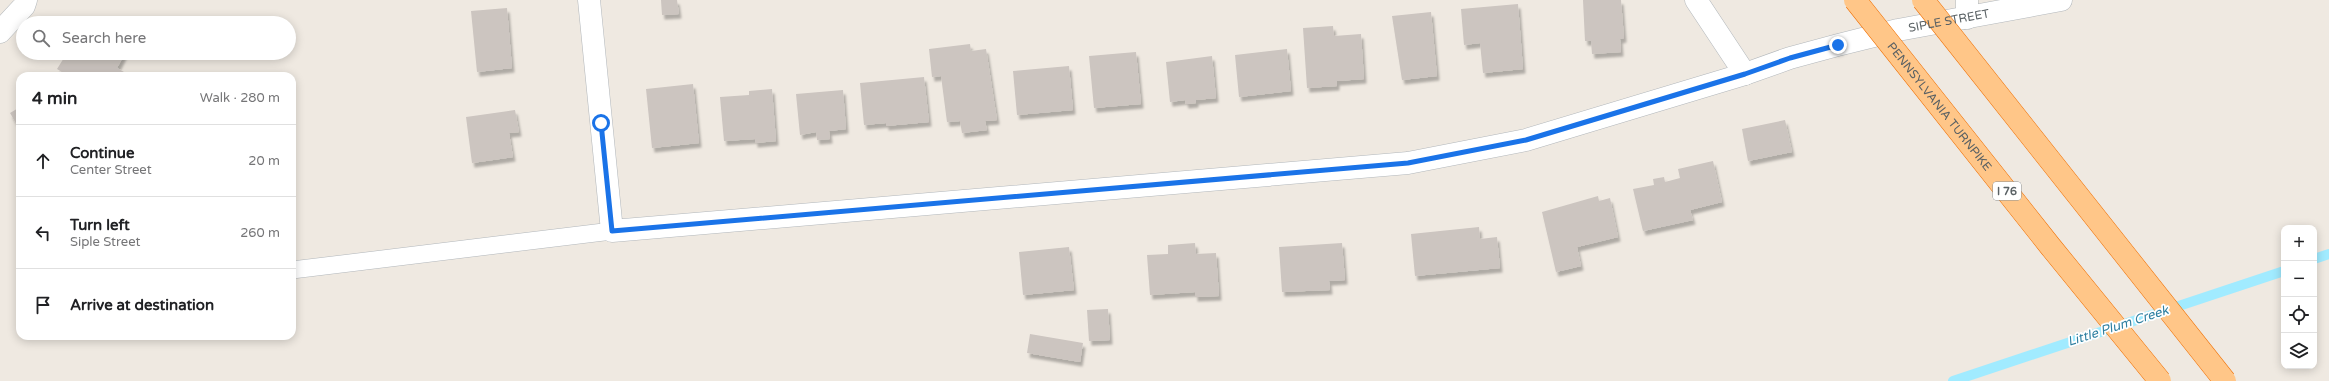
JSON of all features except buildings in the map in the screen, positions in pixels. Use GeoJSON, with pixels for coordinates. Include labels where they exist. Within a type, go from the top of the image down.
{"type":"FeatureCollection","features":[{"type":"Feature","properties":{"kind":"highway","name":"PENNSYLVANIA TURNPIKE"},"geometry":{"type":"LineString","coordinates":[[1855,0],[2050,246],[2160,381]]}},
{"type":"Feature","properties":{"kind":"highway"},"geometry":{"type":"LineString","coordinates":[[1923,0],[2226,381]]}},
{"type":"Feature","properties":{"kind":"street"},"geometry":{"type":"LineString","coordinates":[[0,32],[24,6],[26,0]]}},
{"type":"Feature","properties":{"kind":"street"},"geometry":{"type":"LineString","coordinates":[[589,0],[612,231]]}},
{"type":"Feature","properties":{"kind":"street"},"geometry":{"type":"LineString","coordinates":[[1696,0],[1745,74]]}},
{"type":"Feature","properties":{"kind":"street","name":"SIPLE STREET"},"geometry":{"type":"LineString","coordinates":[[612,231],[1408,163],[1526,140],[1745,74],[1790,58],[1898,30],[1967,9],[2061,0]]}},
{"type":"Feature","properties":{"kind":"lane"},"geometry":{"type":"LineString","coordinates":[[296,270],[612,231]]}},
{"type":"Feature","properties":{"kind":"waterway","name":"Little Plum Creek"},"geometry":{"type":"LineString","coordinates":[[2317,258],[2329,254]]}},
{"type":"Feature","properties":{"kind":"waterway","name":"Little Plum Creek"},"geometry":{"type":"LineString","coordinates":[[1953,381],[2281,272]]}},
{"type":"Feature","properties":{"kind":"route"},"geometry":{"type":"LineString","coordinates":[[601,123],[612,231],[1346,170],[1408,163],[1526,140],[1636,108],[1745,74],[1790,58],[1838,45]]}}]}
